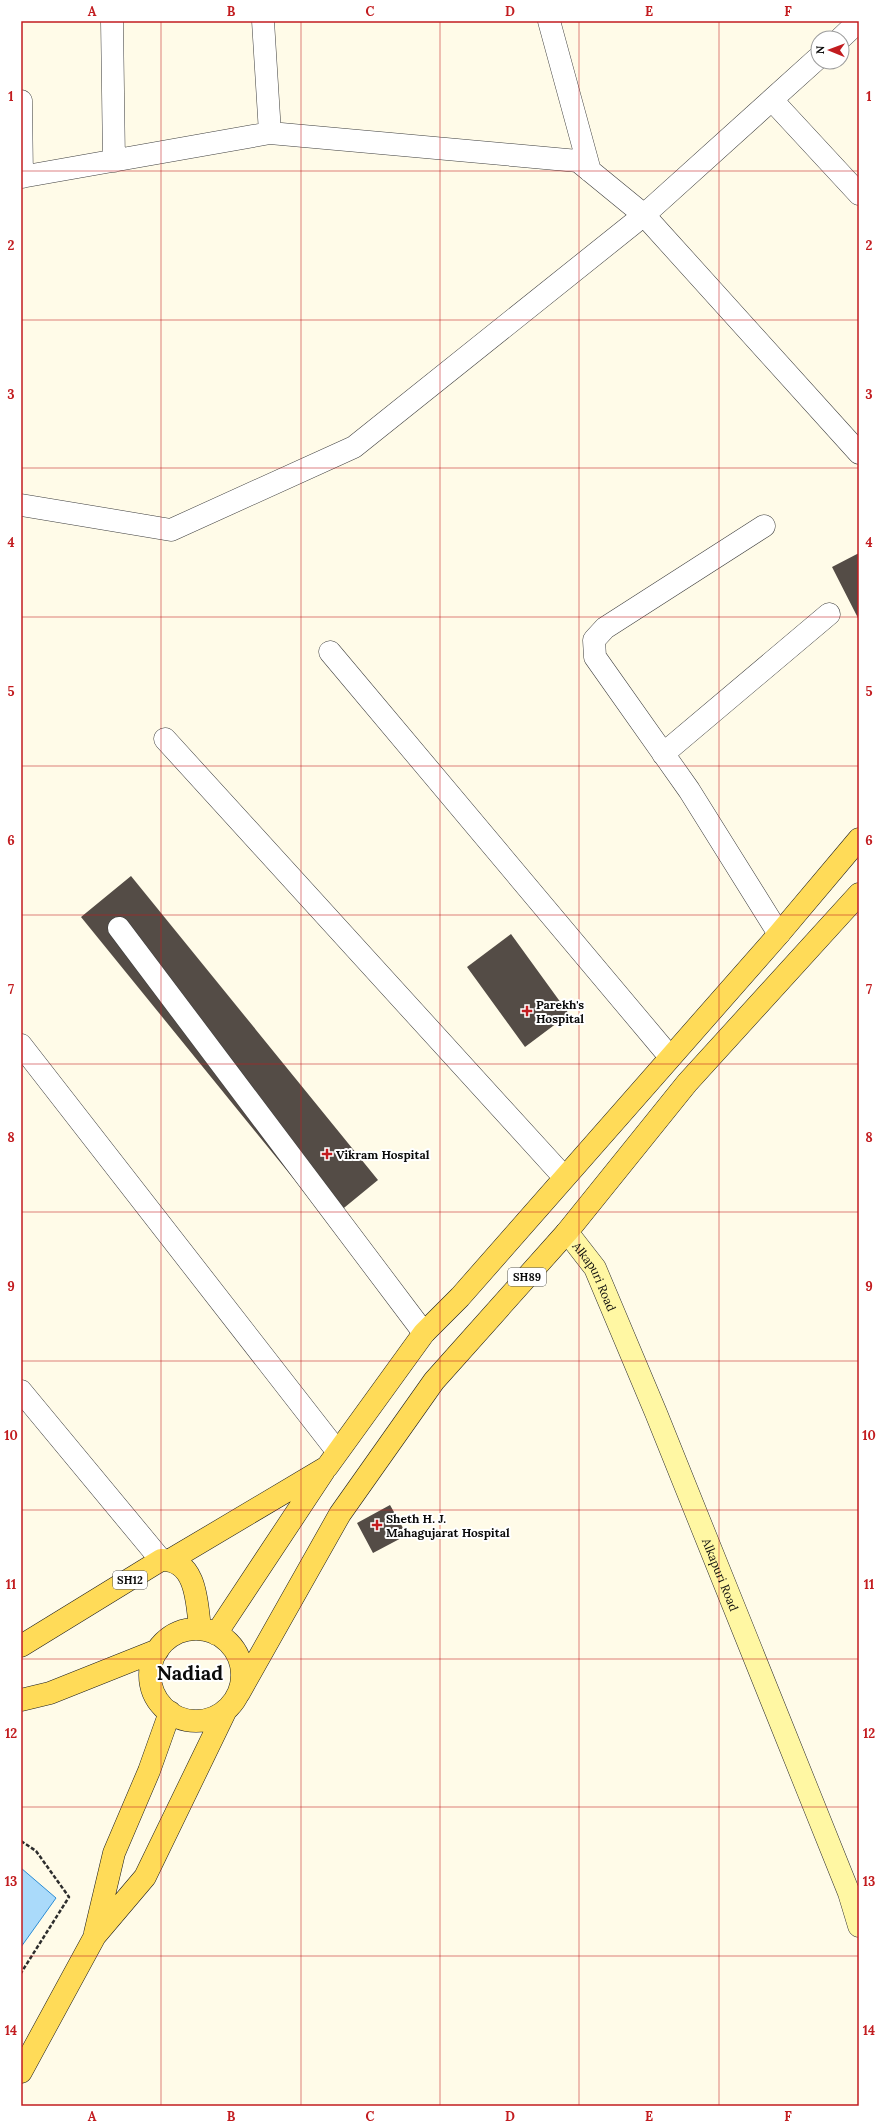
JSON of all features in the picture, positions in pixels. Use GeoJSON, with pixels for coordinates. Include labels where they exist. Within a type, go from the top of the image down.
{"type":"FeatureCollection","features":[{"type":"Feature","properties":{"kind":"main road","name":"SH89"},"geometry":{"type":"LineString","coordinates":[[166,1560],[332,1459],[424,1333],[460,1296],[779,934],[859,839]]}},
{"type":"Feature","properties":{"kind":"main road","name":"SH89"},"geometry":{"type":"LineString","coordinates":[[239,1693],[340,1514],[434,1381],[567,1232],[686,1083],[859,894]]}},
{"type":"Feature","properties":{"kind":"main road"},"geometry":{"type":"LineString","coordinates":[[208,1631],[332,1459]]}},
{"type":"Feature","properties":{"kind":"main road"},"geometry":{"type":"LineString","coordinates":[[166,1560],[182,1566],[195,1589],[208,1631]]}},
{"type":"Feature","properties":{"kind":"main road","name":"SH12"},"geometry":{"type":"LineString","coordinates":[[21,1646],[166,1560]]}},
{"type":"Feature","properties":{"kind":"main road"},"geometry":{"type":"LineString","coordinates":[[185,1630],[208,1631],[226,1640],[235,1651],[241,1664],[242,1678],[239,1693],[226,1710],[207,1720],[193,1721],[179,1718],[170,1712],[158,1700],[152,1686],[151,1672],[154,1658],[158,1650],[172,1636],[185,1630]]}},
{"type":"Feature","properties":{"kind":"main road"},"geometry":{"type":"LineString","coordinates":[[21,1700],[50,1692],[158,1650]]}},
{"type":"Feature","properties":{"kind":"main road"},"geometry":{"type":"LineString","coordinates":[[21,2072],[95,1936],[145,1877],[226,1710]]}},
{"type":"Feature","properties":{"kind":"main road"},"geometry":{"type":"LineString","coordinates":[[95,1936],[114,1853],[149,1770],[170,1712]]}},
{"type":"Feature","properties":{"kind":"street"},"geometry":{"type":"LineString","coordinates":[[112,21],[114,161]]}},
{"type":"Feature","properties":{"kind":"street"},"geometry":{"type":"LineString","coordinates":[[263,21],[270,133]]}},
{"type":"Feature","properties":{"kind":"street"},"geometry":{"type":"LineString","coordinates":[[549,21],[590,171]]}},
{"type":"Feature","properties":{"kind":"street"},"geometry":{"type":"LineString","coordinates":[[849,30],[859,21]]}},
{"type":"Feature","properties":{"kind":"street"},"geometry":{"type":"LineString","coordinates":[[21,505],[171,530],[354,447],[644,215],[810,65]]}},
{"type":"Feature","properties":{"kind":"street"},"geometry":{"type":"LineString","coordinates":[[772,100],[859,194]]}},
{"type":"Feature","properties":{"kind":"street"},"geometry":{"type":"LineString","coordinates":[[21,101],[21,177],[270,133],[578,161],[644,215],[859,453]]}},
{"type":"Feature","properties":{"kind":"street"},"geometry":{"type":"LineString","coordinates":[[764,526],[605,628],[594,640],[595,657],[688,790],[779,934]]}},
{"type":"Feature","properties":{"kind":"street"},"geometry":{"type":"LineString","coordinates":[[663,754],[829,614]]}},
{"type":"Feature","properties":{"kind":"street"},"geometry":{"type":"LineString","coordinates":[[330,652],[670,1057]]}},
{"type":"Feature","properties":{"kind":"street"},"geometry":{"type":"LineString","coordinates":[[165,739],[564,1177]]}},
{"type":"Feature","properties":{"kind":"street"},"geometry":{"type":"LineString","coordinates":[[119,928],[424,1333]]}},
{"type":"Feature","properties":{"kind":"street"},"geometry":{"type":"LineString","coordinates":[[21,1045],[332,1459]]}},
{"type":"Feature","properties":{"kind":"street","name":"Alkapuri Road"},"geometry":{"type":"LineString","coordinates":[[567,1232],[595,1268],[650,1399],[849,1893],[859,1926]]}},
{"type":"Feature","properties":{"kind":"street"},"geometry":{"type":"LineString","coordinates":[[21,1391],[166,1560]]}},
{"type":"Feature","properties":{"kind":"path"},"geometry":{"type":"LineString","coordinates":[[21,1841],[36,1851],[69,1897],[21,1973]]}},
{"type":"Feature","properties":{"kind":"water"},"geometry":{"type":"Polygon","coordinates":[[[21,1868],[56,1898],[21,1947],[21,1868]]]}},
{"type":"Feature","properties":{"kind":"building"},"geometry":{"type":"Polygon","coordinates":[[[859,553],[859,620],[832,567],[859,553]]]}},
{"type":"Feature","properties":{"kind":"building"},"geometry":{"type":"Polygon","coordinates":[[[131,876],[378,1180],[328,1221],[81,917],[131,876]]]}},
{"type":"Feature","properties":{"kind":"building"},"geometry":{"type":"Polygon","coordinates":[[[511,934],[569,1014],[525,1047],[467,967],[511,934]]]}},
{"type":"Feature","properties":{"kind":"building"},"geometry":{"type":"Polygon","coordinates":[[[390,1505],[407,1535],[373,1553],[357,1523],[390,1505]]]}},
{"type":"Feature","properties":{"kind":"place","name":"Parekh's Hospital"},"geometry":{"type":"Point","coordinates":[527,1011]}},
{"type":"Feature","properties":{"kind":"place","name":"Vikram Hospital"},"geometry":{"type":"Point","coordinates":[327,1154]}},
{"type":"Feature","properties":{"kind":"place","name":"Sheth H. J. Mahagujarat Hospital"},"geometry":{"type":"Point","coordinates":[377,1525]}},
{"type":"Feature","properties":{"kind":"district","name":"Nadiad"},"geometry":{"type":"Point","coordinates":[190,1672]}}]}
